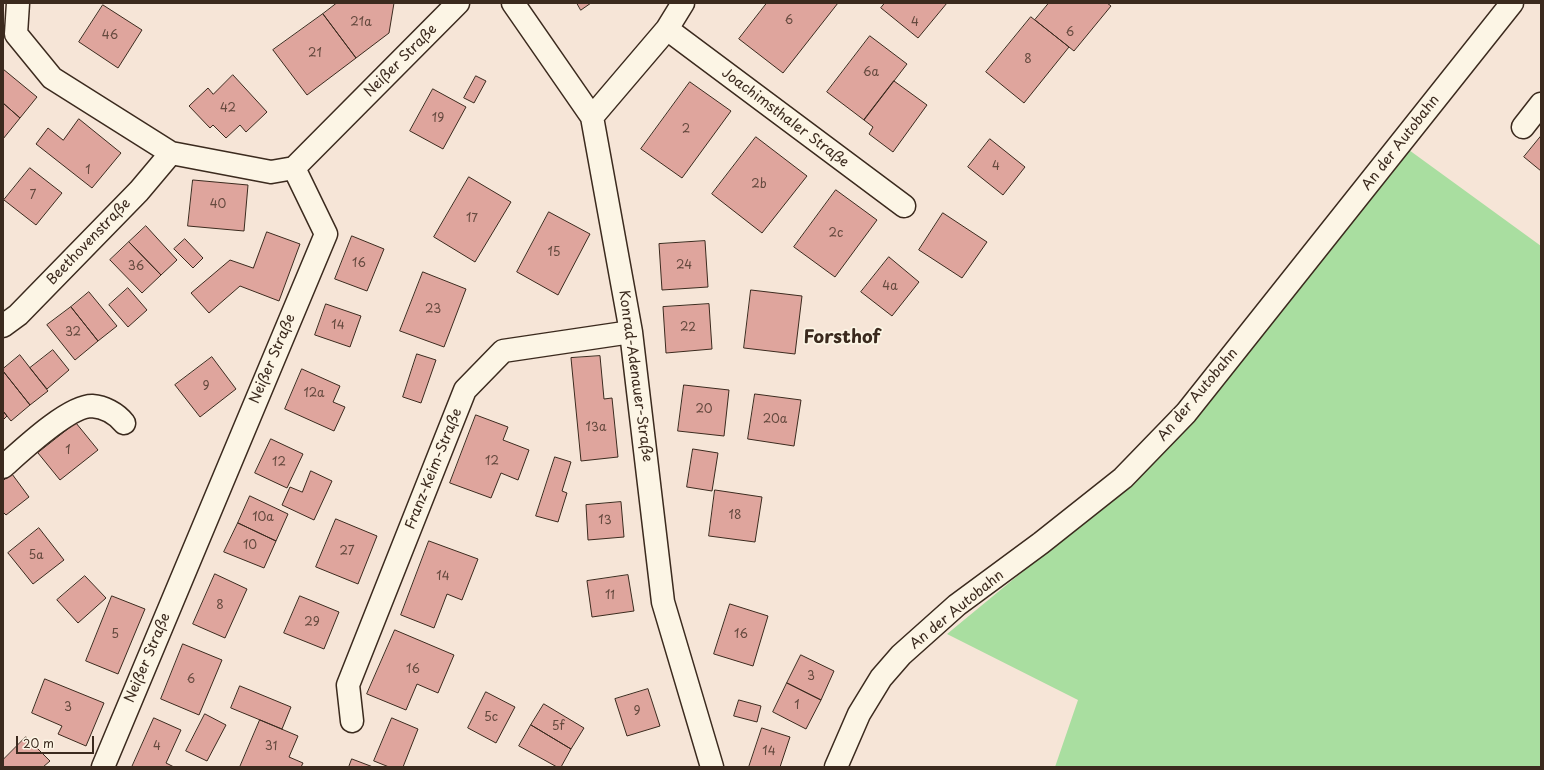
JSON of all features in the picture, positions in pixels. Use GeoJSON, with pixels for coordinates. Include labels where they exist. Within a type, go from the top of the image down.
{"type":"FeatureCollection","features":[{"type":"Feature","properties":{"kind":"street"},"geometry":{"type":"LineString","coordinates":[[18,3],[9,38],[52,78],[171,153],[271,172],[294,168]]}},
{"type":"Feature","properties":{"kind":"street","name":"Neißer Straße"},"geometry":{"type":"LineString","coordinates":[[103,767],[326,234],[294,168],[458,3]]}},
{"type":"Feature","properties":{"kind":"street","name":"Konrad-Adenauer-Straße"},"geometry":{"type":"LineString","coordinates":[[514,3],[592,117],[631,332],[662,602],[712,767]]}},
{"type":"Feature","properties":{"kind":"street"},"geometry":{"type":"LineString","coordinates":[[592,117],[667,29],[683,3]]}},
{"type":"Feature","properties":{"kind":"street","name":"An der Autobahn"},"geometry":{"type":"LineString","coordinates":[[836,767],[859,714],[880,678],[901,655],[957,605],[1041,544],[1123,478],[1186,413],[1512,3]]}},
{"type":"Feature","properties":{"kind":"street","name":"Joachimsthaler Straße"},"geometry":{"type":"LineString","coordinates":[[667,29],[904,206]]}},
{"type":"Feature","properties":{"kind":"street"},"geometry":{"type":"LineString","coordinates":[[1523,127],[1541,104]]}},
{"type":"Feature","properties":{"kind":"street","name":"Beethovenstraße"},"geometry":{"type":"LineString","coordinates":[[3,326],[18,315],[122,208],[171,153]]}},
{"type":"Feature","properties":{"kind":"street","name":"Franz-Keim-Straße"},"geometry":{"type":"LineString","coordinates":[[352,721],[348,685],[465,390],[503,351],[631,332]]}},
{"type":"Feature","properties":{"kind":"street"},"geometry":{"type":"LineString","coordinates":[[3,467],[50,426],[77,410],[91,406],[104,408],[119,417],[124,423]]}},
{"type":"Feature","properties":{"kind":"green space"},"geometry":{"type":"Polygon","coordinates":[[[1409,150],[1541,246],[1541,767],[1055,767],[1078,700],[947,634],[1129,484],[1409,150]]]}},
{"type":"Feature","properties":{"kind":"building"},"geometry":{"type":"Polygon","coordinates":[[[337,3],[394,3],[389,33],[356,58],[323,14],[337,3]]]}},
{"type":"Feature","properties":{"kind":"building"},"geometry":{"type":"Polygon","coordinates":[[[577,3],[591,3],[581,10],[577,3]]]}},
{"type":"Feature","properties":{"kind":"building"},"geometry":{"type":"Polygon","coordinates":[[[767,3],[838,3],[783,73],[739,39],[767,3]]]}},
{"type":"Feature","properties":{"kind":"building"},"geometry":{"type":"Polygon","coordinates":[[[885,3],[947,3],[918,38],[881,8],[885,3]]]}},
{"type":"Feature","properties":{"kind":"building"},"geometry":{"type":"Polygon","coordinates":[[[1049,3],[1107,3],[1111,6],[1074,51],[1035,20],[1049,3]]]}},
{"type":"Feature","properties":{"kind":"building"},"geometry":{"type":"Polygon","coordinates":[[[103,5],[142,30],[118,68],[79,42],[103,5]]]}},
{"type":"Feature","properties":{"kind":"building"},"geometry":{"type":"Polygon","coordinates":[[[323,14],[356,58],[307,95],[273,50],[323,14]]]}},
{"type":"Feature","properties":{"kind":"building"},"geometry":{"type":"Polygon","coordinates":[[[1031,17],[1069,47],[1024,103],[986,72],[1031,17]]]}},
{"type":"Feature","properties":{"kind":"building"},"geometry":{"type":"Polygon","coordinates":[[[870,36],[907,64],[864,120],[827,92],[870,36]]]}},
{"type":"Feature","properties":{"kind":"building"},"geometry":{"type":"Polygon","coordinates":[[[3,69],[37,97],[20,118],[3,103],[3,69]]]}},
{"type":"Feature","properties":{"kind":"building"},"geometry":{"type":"Polygon","coordinates":[[[233,75],[267,112],[246,132],[240,125],[226,138],[213,125],[210,128],[189,106],[208,88],[213,94],[233,75]]]}},
{"type":"Feature","properties":{"kind":"building"},"geometry":{"type":"Polygon","coordinates":[[[476,76],[486,81],[474,103],[464,98],[476,76]]]}},
{"type":"Feature","properties":{"kind":"building"},"geometry":{"type":"Polygon","coordinates":[[[894,81],[927,105],[893,152],[869,134],[873,127],[864,120],[894,81]]]}},
{"type":"Feature","properties":{"kind":"building"},"geometry":{"type":"Polygon","coordinates":[[[690,82],[731,111],[682,178],[641,149],[690,82]]]}},
{"type":"Feature","properties":{"kind":"building"},"geometry":{"type":"Polygon","coordinates":[[[433,89],[466,107],[443,149],[410,131],[433,89]]]}},
{"type":"Feature","properties":{"kind":"building"},"geometry":{"type":"Polygon","coordinates":[[[3,103],[20,118],[3,139],[3,103]]]}},
{"type":"Feature","properties":{"kind":"building"},"geometry":{"type":"Polygon","coordinates":[[[79,119],[121,153],[92,188],[36,144],[48,128],[63,140],[79,119]]]}},
{"type":"Feature","properties":{"kind":"building"},"geometry":{"type":"Polygon","coordinates":[[[1541,136],[1541,171],[1524,157],[1541,136]]]}},
{"type":"Feature","properties":{"kind":"building"},"geometry":{"type":"Polygon","coordinates":[[[756,137],[807,176],[762,233],[712,194],[756,137]]]}},
{"type":"Feature","properties":{"kind":"building"},"geometry":{"type":"Polygon","coordinates":[[[990,139],[1025,167],[1003,195],[968,167],[990,139]]]}},
{"type":"Feature","properties":{"kind":"building"},"geometry":{"type":"Polygon","coordinates":[[[30,168],[62,193],[36,225],[4,200],[30,168]]]}},
{"type":"Feature","properties":{"kind":"building"},"geometry":{"type":"Polygon","coordinates":[[[469,177],[511,202],[475,262],[434,237],[469,177]]]}},
{"type":"Feature","properties":{"kind":"building"},"geometry":{"type":"Polygon","coordinates":[[[193,180],[248,185],[244,231],[188,226],[193,180]]]}},
{"type":"Feature","properties":{"kind":"building"},"geometry":{"type":"Polygon","coordinates":[[[836,190],[877,220],[835,277],[794,247],[836,190]]]}},
{"type":"Feature","properties":{"kind":"building"},"geometry":{"type":"Polygon","coordinates":[[[549,212],[590,234],[558,295],[517,272],[549,212]]]}},
{"type":"Feature","properties":{"kind":"building"},"geometry":{"type":"Polygon","coordinates":[[[943,213],[987,242],[962,278],[919,250],[943,213]]]}},
{"type":"Feature","properties":{"kind":"building"},"geometry":{"type":"Polygon","coordinates":[[[146,226],[177,260],[161,275],[129,242],[146,226]]]}},
{"type":"Feature","properties":{"kind":"building"},"geometry":{"type":"Polygon","coordinates":[[[267,232],[300,244],[279,301],[240,286],[209,313],[191,293],[230,260],[253,268],[267,232]]]}},
{"type":"Feature","properties":{"kind":"building"},"geometry":{"type":"Polygon","coordinates":[[[352,236],[384,249],[367,291],[335,279],[352,236]]]}},
{"type":"Feature","properties":{"kind":"building"},"geometry":{"type":"Polygon","coordinates":[[[185,239],[203,258],[193,268],[174,249],[185,239]]]}},
{"type":"Feature","properties":{"kind":"building"},"geometry":{"type":"Polygon","coordinates":[[[705,241],[708,287],[662,290],[659,244],[705,241]]]}},
{"type":"Feature","properties":{"kind":"building"},"geometry":{"type":"Polygon","coordinates":[[[129,242],[161,275],[142,293],[110,260],[129,242]]]}},
{"type":"Feature","properties":{"kind":"building"},"geometry":{"type":"Polygon","coordinates":[[[889,257],[919,282],[892,316],[861,292],[889,257]]]}},
{"type":"Feature","properties":{"kind":"building"},"geometry":{"type":"Polygon","coordinates":[[[423,272],[466,289],[444,347],[400,331],[423,272]]]}},
{"type":"Feature","properties":{"kind":"building"},"geometry":{"type":"Polygon","coordinates":[[[128,288],[147,310],[128,327],[109,305],[128,288]]]}},
{"type":"Feature","properties":{"kind":"building"},"geometry":{"type":"Polygon","coordinates":[[[751,290],[802,296],[795,354],[744,348],[751,290]]]}},
{"type":"Feature","properties":{"kind":"building"},"geometry":{"type":"Polygon","coordinates":[[[89,292],[117,326],[98,341],[71,307],[89,292]]]}},
{"type":"Feature","properties":{"kind":"building"},"geometry":{"type":"Polygon","coordinates":[[[326,304],[361,316],[350,347],[315,335],[326,304]]]}},
{"type":"Feature","properties":{"kind":"building"},"geometry":{"type":"Polygon","coordinates":[[[709,304],[712,349],[666,353],[663,307],[709,304]]]}},
{"type":"Feature","properties":{"kind":"building"},"geometry":{"type":"Polygon","coordinates":[[[71,307],[98,341],[75,360],[47,325],[71,307]]]}},
{"type":"Feature","properties":{"kind":"building"},"geometry":{"type":"Polygon","coordinates":[[[53,350],[69,370],[47,389],[30,368],[53,350]]]}},
{"type":"Feature","properties":{"kind":"building"},"geometry":{"type":"Polygon","coordinates":[[[417,354],[436,360],[421,403],[403,397],[417,354]]]}},
{"type":"Feature","properties":{"kind":"building"},"geometry":{"type":"Polygon","coordinates":[[[20,355],[48,391],[30,405],[3,371],[3,369],[20,355]]]}},
{"type":"Feature","properties":{"kind":"building"},"geometry":{"type":"Polygon","coordinates":[[[600,356],[604,399],[612,398],[618,457],[581,461],[571,358],[600,356]]]}},
{"type":"Feature","properties":{"kind":"building"},"geometry":{"type":"Polygon","coordinates":[[[212,357],[236,389],[200,417],[175,385],[212,357]]]}},
{"type":"Feature","properties":{"kind":"building"},"geometry":{"type":"Polygon","coordinates":[[[302,369],[340,386],[333,402],[345,407],[334,431],[285,409],[302,369]]]}},
{"type":"Feature","properties":{"kind":"building"},"geometry":{"type":"Polygon","coordinates":[[[3,371],[30,405],[11,421],[3,411],[3,371]]]}},
{"type":"Feature","properties":{"kind":"building"},"geometry":{"type":"Polygon","coordinates":[[[684,385],[729,390],[724,436],[678,431],[684,385]]]}},
{"type":"Feature","properties":{"kind":"building"},"geometry":{"type":"Polygon","coordinates":[[[755,394],[801,400],[794,446],[748,439],[755,394]]]}},
{"type":"Feature","properties":{"kind":"building"},"geometry":{"type":"Polygon","coordinates":[[[3,411],[7,416],[3,420],[3,411]]]}},
{"type":"Feature","properties":{"kind":"building"},"geometry":{"type":"Polygon","coordinates":[[[476,415],[508,427],[503,440],[529,450],[518,480],[501,473],[491,498],[450,483],[476,415]]]}},
{"type":"Feature","properties":{"kind":"building"},"geometry":{"type":"Polygon","coordinates":[[[76,423],[98,450],[60,480],[38,453],[76,423]]]}},
{"type":"Feature","properties":{"kind":"building"},"geometry":{"type":"Polygon","coordinates":[[[271,439],[303,454],[287,488],[255,473],[271,439]]]}},
{"type":"Feature","properties":{"kind":"building"},"geometry":{"type":"Polygon","coordinates":[[[693,449],[718,453],[712,491],[687,487],[693,449]]]}},
{"type":"Feature","properties":{"kind":"building"},"geometry":{"type":"Polygon","coordinates":[[[555,457],[571,462],[562,491],[567,493],[558,522],[536,516],[555,457]]]}},
{"type":"Feature","properties":{"kind":"building"},"geometry":{"type":"Polygon","coordinates":[[[311,471],[332,481],[314,520],[282,505],[290,487],[302,492],[311,471]]]}},
{"type":"Feature","properties":{"kind":"building"},"geometry":{"type":"Polygon","coordinates":[[[12,474],[29,497],[6,515],[3,512],[3,481],[12,474]]]}},
{"type":"Feature","properties":{"kind":"building"},"geometry":{"type":"Polygon","coordinates":[[[715,490],[762,497],[755,542],[709,536],[715,490]]]}},
{"type":"Feature","properties":{"kind":"building"},"geometry":{"type":"Polygon","coordinates":[[[250,496],[288,514],[276,541],[238,523],[250,496]]]}},
{"type":"Feature","properties":{"kind":"building"},"geometry":{"type":"Polygon","coordinates":[[[621,502],[624,537],[588,540],[586,505],[621,502]]]}},
{"type":"Feature","properties":{"kind":"building"},"geometry":{"type":"Polygon","coordinates":[[[336,519],[377,536],[358,584],[316,567],[336,519]]]}},
{"type":"Feature","properties":{"kind":"building"},"geometry":{"type":"Polygon","coordinates":[[[238,523],[276,541],[264,568],[224,552],[238,523]]]}},
{"type":"Feature","properties":{"kind":"building"},"geometry":{"type":"Polygon","coordinates":[[[39,528],[64,560],[33,584],[8,553],[39,528]]]}},
{"type":"Feature","properties":{"kind":"building"},"geometry":{"type":"Polygon","coordinates":[[[429,541],[478,559],[462,600],[447,594],[434,628],[401,615],[429,541]]]}},
{"type":"Feature","properties":{"kind":"building"},"geometry":{"type":"Polygon","coordinates":[[[215,574],[247,589],[225,638],[193,624],[215,574]]]}},
{"type":"Feature","properties":{"kind":"building"},"geometry":{"type":"Polygon","coordinates":[[[628,575],[634,611],[592,617],[587,581],[628,575]]]}},
{"type":"Feature","properties":{"kind":"building"},"geometry":{"type":"Polygon","coordinates":[[[85,576],[106,598],[78,623],[57,600],[85,576]]]}},
{"type":"Feature","properties":{"kind":"building"},"geometry":{"type":"Polygon","coordinates":[[[112,596],[145,609],[118,674],[86,661],[112,596]]]}},
{"type":"Feature","properties":{"kind":"building"},"geometry":{"type":"Polygon","coordinates":[[[300,596],[339,612],[324,649],[284,633],[300,596]]]}},
{"type":"Feature","properties":{"kind":"building"},"geometry":{"type":"Polygon","coordinates":[[[730,604],[768,616],[753,666],[714,654],[730,604]]]}},
{"type":"Feature","properties":{"kind":"building"},"geometry":{"type":"Polygon","coordinates":[[[395,630],[454,655],[438,693],[417,684],[406,710],[367,694],[395,630]]]}},
{"type":"Feature","properties":{"kind":"building"},"geometry":{"type":"Polygon","coordinates":[[[183,644],[222,660],[199,715],[161,699],[183,644]]]}},
{"type":"Feature","properties":{"kind":"building"},"geometry":{"type":"Polygon","coordinates":[[[801,655],[834,671],[821,700],[787,683],[801,655]]]}},
{"type":"Feature","properties":{"kind":"building"},"geometry":{"type":"Polygon","coordinates":[[[45,679],[104,703],[86,746],[58,734],[62,726],[32,713],[45,679]]]}},
{"type":"Feature","properties":{"kind":"building"},"geometry":{"type":"Polygon","coordinates":[[[787,683],[821,700],[806,729],[773,712],[787,683]]]}},
{"type":"Feature","properties":{"kind":"building"},"geometry":{"type":"Polygon","coordinates":[[[240,686],[291,707],[282,729],[231,708],[240,686]]]}},
{"type":"Feature","properties":{"kind":"building"},"geometry":{"type":"Polygon","coordinates":[[[648,689],[660,726],[627,736],[615,699],[648,689]]]}},
{"type":"Feature","properties":{"kind":"building"},"geometry":{"type":"Polygon","coordinates":[[[486,692],[515,707],[496,743],[468,728],[486,692]]]}},
{"type":"Feature","properties":{"kind":"building"},"geometry":{"type":"Polygon","coordinates":[[[739,700],[761,706],[757,722],[734,716],[739,700]]]}},
{"type":"Feature","properties":{"kind":"building"},"geometry":{"type":"Polygon","coordinates":[[[544,704],[584,728],[571,749],[531,725],[544,704]]]}},
{"type":"Feature","properties":{"kind":"building"},"geometry":{"type":"Polygon","coordinates":[[[205,714],[226,725],[207,761],[186,751],[205,714]]]}},
{"type":"Feature","properties":{"kind":"building"},"geometry":{"type":"Polygon","coordinates":[[[154,718],[181,730],[166,763],[174,767],[132,767],[154,718]]]}},
{"type":"Feature","properties":{"kind":"building"},"geometry":{"type":"Polygon","coordinates":[[[392,718],[418,729],[403,767],[389,767],[374,761],[392,718]]]}},
{"type":"Feature","properties":{"kind":"building"},"geometry":{"type":"Polygon","coordinates":[[[260,720],[298,736],[289,757],[303,763],[301,767],[240,767],[260,720]]]}},
{"type":"Feature","properties":{"kind":"building"},"geometry":{"type":"Polygon","coordinates":[[[531,725],[571,749],[561,767],[557,767],[519,746],[531,725]]]}},
{"type":"Feature","properties":{"kind":"building"},"geometry":{"type":"Polygon","coordinates":[[[762,728],[790,737],[780,767],[749,767],[762,728]]]}},
{"type":"Feature","properties":{"kind":"building"},"geometry":{"type":"Polygon","coordinates":[[[26,737],[50,761],[43,767],[3,767],[3,760],[26,737]]]}},
{"type":"Feature","properties":{"kind":"building"},"geometry":{"type":"Polygon","coordinates":[[[352,759],[373,767],[349,767],[352,759]]]}},
{"type":"Feature","properties":{"kind":"district","name":"Forsthof"},"geometry":{"type":"Point","coordinates":[842,338]}}]}
